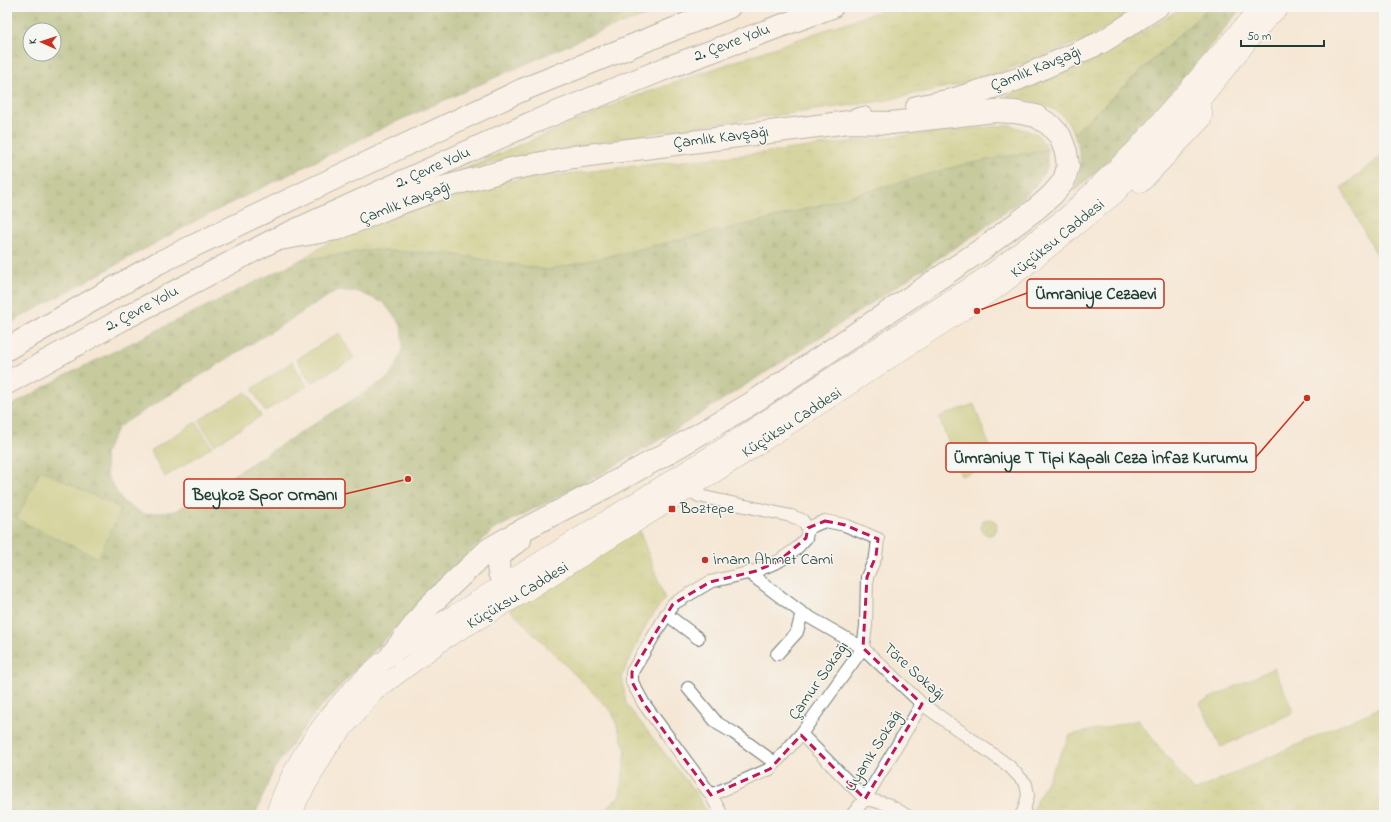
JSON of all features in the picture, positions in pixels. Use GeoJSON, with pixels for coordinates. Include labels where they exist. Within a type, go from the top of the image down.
{"type":"FeatureCollection","features":[{"type":"Feature","properties":{"kind":"highway","name":"2. Çevre Yolu"},"geometry":{"type":"LineString","coordinates":[[7,349],[158,263],[332,179],[522,90],[729,7]]}},
{"type":"Feature","properties":{"kind":"highway","name":"2. Çevre Yolu"},"geometry":{"type":"LineString","coordinates":[[7,383],[123,319],[274,240],[529,124],[669,67],[832,7]]}},
{"type":"Feature","properties":{"kind":"highway","name":"Çamlık Kavşağı"},"geometry":{"type":"LineString","coordinates":[[274,240],[338,229],[392,206],[448,186],[511,169],[573,157],[849,122],[889,112],[952,100],[1018,79],[1102,42],[1157,7]]}},
{"type":"Feature","properties":{"kind":"highway"},"geometry":{"type":"LineString","coordinates":[[392,654],[428,607],[489,548],[513,534],[606,487],[752,403],[984,248],[1036,209],[1064,181],[1068,166],[1066,152],[1060,136],[1050,125],[1036,116],[1015,112],[994,111],[891,123],[849,122]]}},
{"type":"Feature","properties":{"kind":"highway"},"geometry":{"type":"LineString","coordinates":[[504,583],[498,574],[498,563],[501,555],[513,544],[606,487]]}},
{"type":"Feature","properties":{"kind":"main road","name":"Küçüksu Caddesi"},"geometry":{"type":"LineString","coordinates":[[275,815],[282,793],[299,781],[374,692],[445,639],[524,593],[684,482],[992,291],[1114,201],[1120,189],[1260,7]]}},
{"type":"Feature","properties":{"kind":"main road","name":"Küçüksu Caddesi"},"geometry":{"type":"LineString","coordinates":[[293,815],[298,800],[299,781],[314,736],[355,686],[392,654],[607,520],[684,482],[726,446],[993,272],[1066,216],[1136,149],[1158,124],[1191,98],[1280,7]]}},
{"type":"Feature","properties":{"kind":"main road"},"geometry":{"type":"LineString","coordinates":[[1114,201],[1107,193],[1110,187],[1156,138],[1158,124]]}},
{"type":"Feature","properties":{"kind":"main road"},"geometry":{"type":"LineString","coordinates":[[504,583],[524,593]]}},
{"type":"Feature","properties":{"kind":"street"},"geometry":{"type":"LineString","coordinates":[[684,482],[699,496],[791,516],[802,520],[808,528],[806,538],[796,549],[779,561],[749,573],[710,582],[673,604],[632,672],[632,682],[644,704],[711,795],[722,815]]}},
{"type":"Feature","properties":{"kind":"street","name":"Çamur Sokağı"},"geometry":{"type":"LineString","coordinates":[[711,795],[770,769],[801,734],[863,648],[866,626],[867,577],[876,556],[878,539],[845,525],[825,521],[808,528]]}},
{"type":"Feature","properties":{"kind":"street","name":"Töre Sokağı"},"geometry":{"type":"LineString","coordinates":[[749,573],[802,613],[863,648],[922,704],[1009,766],[1026,784],[1028,794],[1022,815]]}},
{"type":"Feature","properties":{"kind":"street"},"geometry":{"type":"LineString","coordinates":[[777,654],[797,632],[802,613]]}},
{"type":"Feature","properties":{"kind":"street"},"geometry":{"type":"LineString","coordinates":[[666,614],[698,638]]}},
{"type":"Feature","properties":{"kind":"street"},"geometry":{"type":"LineString","coordinates":[[688,688],[717,723],[734,732],[775,764]]}},
{"type":"Feature","properties":{"kind":"street","name":"Uyanık Sokağı"},"geometry":{"type":"LineString","coordinates":[[852,815],[865,799],[922,704]]}},
{"type":"Feature","properties":{"kind":"street"},"geometry":{"type":"LineString","coordinates":[[801,734],[865,799],[887,804],[906,815]]}},
{"type":"Feature","properties":{"kind":"highlighted area"},"geometry":{"type":"Polygon","coordinates":[[[825,521],[845,525],[878,539],[876,556],[867,577],[863,648],[922,704],[865,799],[801,735],[770,769],[711,795],[644,704],[632,682],[632,672],[673,604],[710,582],[756,571],[779,561],[806,538],[808,528],[825,521]]]}},
{"type":"Feature","properties":{"kind":"green space"},"geometry":{"type":"Polygon","coordinates":[[[7,7],[636,7],[595,33],[389,125],[199,219],[7,325],[7,7]]]}},
{"type":"Feature","properties":{"kind":"green space"},"geometry":{"type":"Polygon","coordinates":[[[636,7],[671,7],[595,33],[636,7]]]}},
{"type":"Feature","properties":{"kind":"green space"},"geometry":{"type":"Polygon","coordinates":[[[890,7],[1137,7],[1090,38],[980,80],[882,101],[685,128],[607,141],[523,156],[458,171],[628,99],[890,7]]]}},
{"type":"Feature","properties":{"kind":"green space"},"geometry":{"type":"Polygon","coordinates":[[[1183,7],[1209,7],[1074,133],[1064,117],[1049,107],[1035,102],[1006,96],[1115,49],[1183,7]]]}},
{"type":"Feature","properties":{"kind":"green space"},"geometry":{"type":"Polygon","coordinates":[[[1209,7],[1242,7],[1163,103],[1098,170],[1075,191],[1080,170],[1080,155],[1074,133],[1209,7]]]}},
{"type":"Feature","properties":{"kind":"green space"},"geometry":{"type":"Polygon","coordinates":[[[1010,125],[1037,134],[1047,149],[961,165],[770,219],[548,270],[450,254],[370,250],[300,260],[331,241],[431,201],[498,182],[761,153],[897,136],[1010,125]]]}},
{"type":"Feature","properties":{"kind":"green space"},"geometry":{"type":"Polygon","coordinates":[[[1047,149],[1047,168],[1035,186],[1017,203],[983,229],[796,353],[648,447],[582,484],[493,530],[441,580],[314,714],[274,769],[255,815],[7,815],[7,408],[66,375],[300,260],[370,250],[450,254],[548,270],[770,219],[961,165],[1047,149]],[[336,291],[118,427],[105,453],[107,475],[122,501],[143,514],[176,511],[389,377],[397,364],[403,347],[401,325],[384,303],[356,291],[336,291]]]}},
{"type":"Feature","properties":{"kind":"green space"},"geometry":{"type":"Polygon","coordinates":[[[1384,154],[1384,269],[1341,188],[1384,154]]]}},
{"type":"Feature","properties":{"kind":"green space"},"geometry":{"type":"Polygon","coordinates":[[[339,333],[354,358],[311,383],[297,359],[339,333]]]}},
{"type":"Feature","properties":{"kind":"green space"},"geometry":{"type":"Polygon","coordinates":[[[292,362],[307,386],[265,411],[252,389],[292,362]]]}},
{"type":"Feature","properties":{"kind":"green space"},"geometry":{"type":"Polygon","coordinates":[[[246,392],[261,416],[214,445],[199,420],[246,392]]]}},
{"type":"Feature","properties":{"kind":"green space"},"geometry":{"type":"Polygon","coordinates":[[[974,404],[996,464],[961,476],[939,417],[974,404]]]}},
{"type":"Feature","properties":{"kind":"green space"},"geometry":{"type":"Polygon","coordinates":[[[196,422],[212,447],[165,477],[150,451],[196,422]]]}},
{"type":"Feature","properties":{"kind":"green space"},"geometry":{"type":"Polygon","coordinates":[[[41,470],[121,509],[98,558],[17,519],[41,470]]]}},
{"type":"Feature","properties":{"kind":"green space"},"geometry":{"type":"Polygon","coordinates":[[[989,519],[995,521],[997,527],[995,533],[989,535],[983,533],[981,527],[983,521],[989,519]]]}},
{"type":"Feature","properties":{"kind":"green space"},"geometry":{"type":"Polygon","coordinates":[[[639,529],[665,599],[647,623],[622,676],[626,704],[696,793],[709,815],[600,815],[620,795],[626,751],[612,712],[509,609],[639,529]]]}},
{"type":"Feature","properties":{"kind":"green space"},"geometry":{"type":"Polygon","coordinates":[[[1274,668],[1294,712],[1221,747],[1200,703],[1274,668]]]}},
{"type":"Feature","properties":{"kind":"green space"},"geometry":{"type":"Polygon","coordinates":[[[1384,706],[1384,812],[1381,815],[1030,815],[1070,735],[1138,720],[1194,791],[1384,706]]]}},
{"type":"Feature","properties":{"kind":"place","name":"Ümraniye Cezaevi"},"geometry":{"type":"Point","coordinates":[977,311]}},
{"type":"Feature","properties":{"kind":"place","name":"Ümraniye T Tipi Kapalı Ceza İnfaz Kurumu"},"geometry":{"type":"Point","coordinates":[1307,398]}},
{"type":"Feature","properties":{"kind":"place","name":"Beykoz Spor Ormanı"},"geometry":{"type":"Point","coordinates":[408,479]}},
{"type":"Feature","properties":{"kind":"place","name":"Boztepe"},"geometry":{"type":"Point","coordinates":[672,509]}},
{"type":"Feature","properties":{"kind":"place","name":"İmam Ahmet Cami"},"geometry":{"type":"Point","coordinates":[705,560]}}]}
